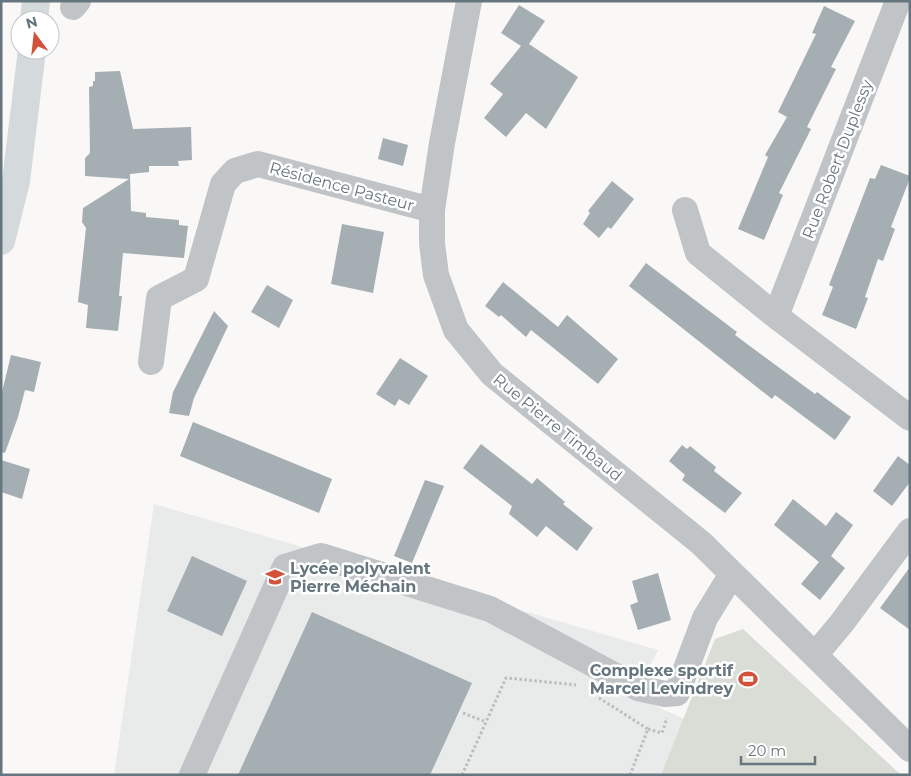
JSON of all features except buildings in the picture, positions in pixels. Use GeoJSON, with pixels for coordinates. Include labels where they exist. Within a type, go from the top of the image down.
{"type":"FeatureCollection","features":[{"type":"Feature","properties":{"kind":"main road"},"geometry":{"type":"LineString","coordinates":[[1,241],[16,181],[31,60]]}},
{"type":"Feature","properties":{"kind":"street","name":"Rue Pierre Timbaud"},"geometry":{"type":"LineString","coordinates":[[469,1],[442,143],[432,210],[432,243],[436,275],[456,330],[492,374],[701,543],[910,749]]}},
{"type":"Feature","properties":{"kind":"street","name":"Rue Robert Duplessy"},"geometry":{"type":"LineString","coordinates":[[776,316],[898,1]]}},
{"type":"Feature","properties":{"kind":"street","name":"Résidence Pasteur"},"geometry":{"type":"LineString","coordinates":[[151,362],[159,298],[196,279],[223,184],[235,171],[258,164],[432,210]]}},
{"type":"Feature","properties":{"kind":"street"},"geometry":{"type":"LineString","coordinates":[[685,210],[698,253],[776,316],[910,418]]}},
{"type":"Feature","properties":{"kind":"street"},"geometry":{"type":"LineString","coordinates":[[815,655],[841,624],[910,531]]}},
{"type":"Feature","properties":{"kind":"street"},"geometry":{"type":"LineString","coordinates":[[192,775],[286,567],[320,556],[490,610],[638,688],[665,694],[677,693],[705,618],[732,574]]}},
{"type":"Feature","properties":{"kind":"path"},"geometry":{"type":"LineString","coordinates":[[462,775],[506,678],[579,686]]}},
{"type":"Feature","properties":{"kind":"path"},"geometry":{"type":"LineString","coordinates":[[594,696],[648,730],[630,775]]}},
{"type":"Feature","properties":{"kind":"path"},"geometry":{"type":"LineString","coordinates":[[463,712],[486,722]]}},
{"type":"Feature","properties":{"kind":"shaded area","name":"Lycée polyvalent Pierre Méchain"},"geometry":{"type":"Polygon","coordinates":[[[154,504],[658,650],[634,696],[684,719],[661,775],[114,775],[154,504]]]}},
{"type":"Feature","properties":{"kind":"shaded area","name":"Complexe sportif Marcel Levindrey"},"geometry":{"type":"Polygon","coordinates":[[[743,629],[901,775],[661,775],[715,639],[743,629]]]}},
{"type":"Feature","properties":{"kind":"place","name":"Lycée polyvalent Pierre Méchain"},"geometry":{"type":"Point","coordinates":[275,577]}},
{"type":"Feature","properties":{"kind":"place","name":"Complexe sportif Marcel Levindrey"},"geometry":{"type":"Point","coordinates":[748,679]}}]}
